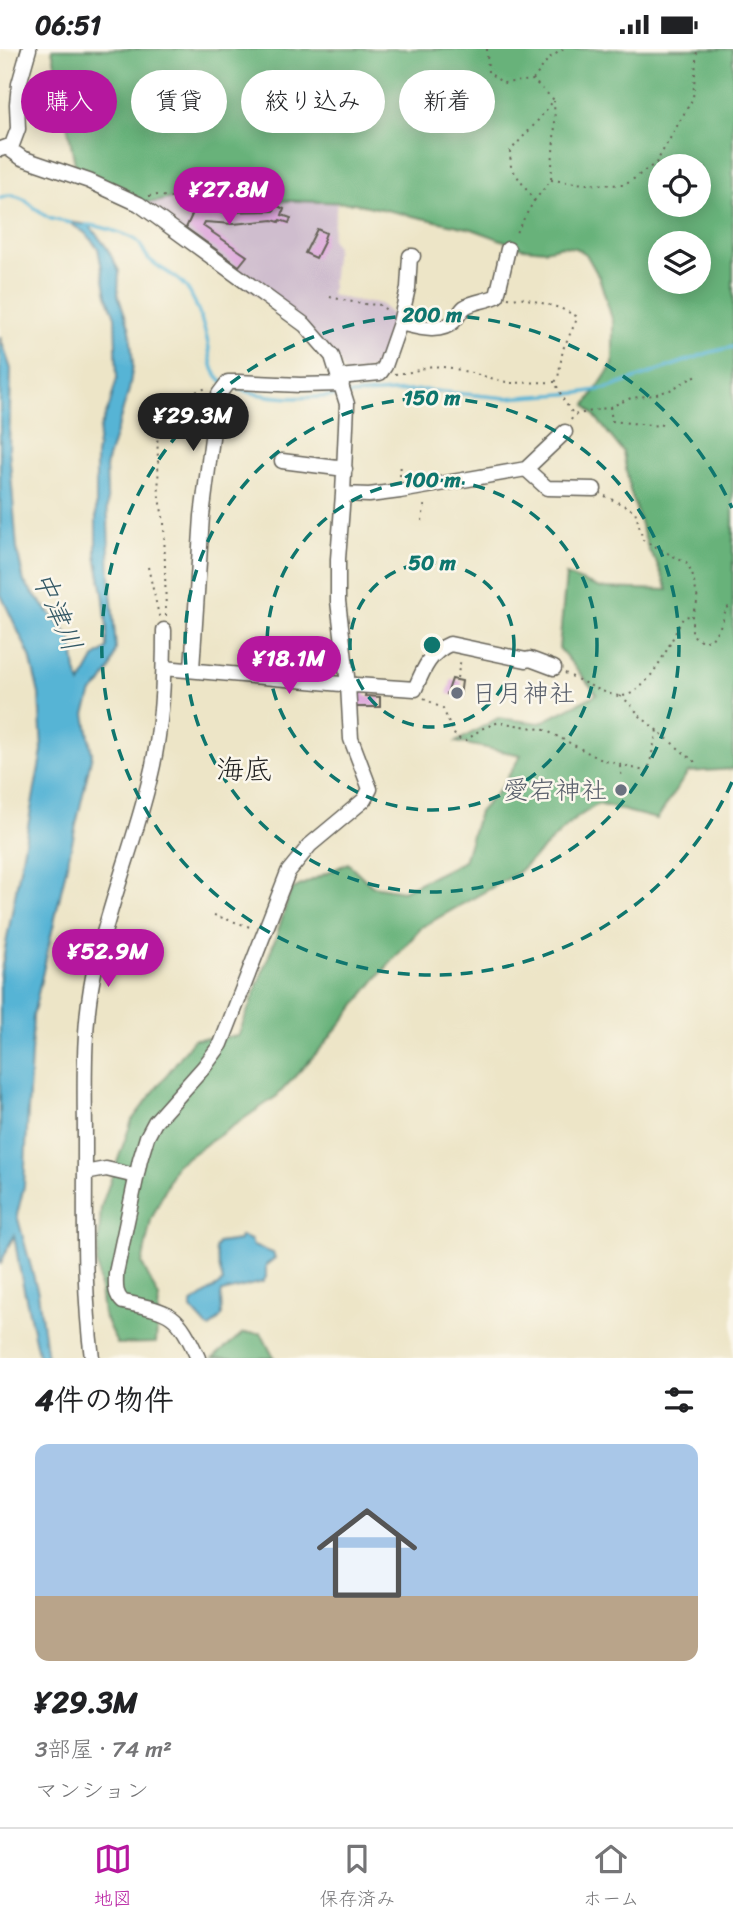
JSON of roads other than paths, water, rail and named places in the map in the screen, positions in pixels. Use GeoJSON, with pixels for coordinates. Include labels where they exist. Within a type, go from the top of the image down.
{"type":"FeatureCollection","features":[{"type":"Feature","properties":{"kind":"street"},"geometry":{"type":"LineString","coordinates":[[4,149],[12,145],[18,129],[18,94],[29,49]]}},
{"type":"Feature","properties":{"kind":"street"},"geometry":{"type":"LineString","coordinates":[[4,149],[89,181],[139,204],[305,325],[332,356],[347,404],[338,601],[351,739],[370,789],[364,800],[310,845],[288,872],[221,1044],[155,1122],[147,1137],[116,1273],[116,1291],[123,1302],[157,1309],[178,1321],[186,1331],[198,1358]]}},
{"type":"Feature","properties":{"kind":"street"},"geometry":{"type":"LineString","coordinates":[[397,321],[427,329],[442,328],[452,323],[462,309],[497,296],[508,249]]}},
{"type":"Feature","properties":{"kind":"street"},"geometry":{"type":"LineString","coordinates":[[192,669],[202,516],[214,422],[222,389],[228,382],[300,386],[380,373],[385,366],[408,288],[410,256],[413,256]]}},
{"type":"Feature","properties":{"kind":"street"},"geometry":{"type":"LineString","coordinates":[[343,494],[369,495],[400,491],[526,468],[565,432]]}},
{"type":"Feature","properties":{"kind":"street"},"geometry":{"type":"LineString","coordinates":[[288,465],[345,469]]}},
{"type":"Feature","properties":{"kind":"street"},"geometry":{"type":"LineString","coordinates":[[526,468],[547,488],[593,489]]}},
{"type":"Feature","properties":{"kind":"street"},"geometry":{"type":"LineString","coordinates":[[92,1358],[84,1285],[87,1010],[108,917],[150,778],[164,668],[164,630]]}},
{"type":"Feature","properties":{"kind":"street"},"geometry":{"type":"LineString","coordinates":[[164,668],[409,689],[415,688],[429,659],[450,644],[530,659],[554,668]]}},
{"type":"Feature","properties":{"kind":"street"},"geometry":{"type":"LineString","coordinates":[[85,1173],[107,1169],[136,1176]]}},
{"type":"Feature","properties":{"kind":"water"},"geometry":{"type":"Polygon","coordinates":[[[68,222],[89,225],[107,248],[119,271],[118,295],[130,329],[133,365],[129,390],[106,465],[110,578],[116,649],[111,668],[92,692],[85,714],[92,754],[33,1016],[24,1186],[17,1215],[38,1293],[47,1358],[39,1358],[14,1235],[0,1265],[0,976],[42,751],[39,694],[30,656],[0,593],[0,337],[11,369],[9,449],[17,549],[24,582],[72,640],[80,684],[95,657],[107,649],[104,599],[96,555],[96,456],[100,428],[117,378],[115,317],[107,295],[98,248],[85,233],[68,222]]]}},
{"type":"Feature","properties":{"kind":"water"},"geometry":{"type":"Polygon","coordinates":[[[240,1236],[251,1240],[253,1246],[273,1253],[275,1258],[266,1265],[263,1282],[222,1292],[222,1316],[210,1328],[207,1327],[191,1309],[191,1304],[223,1282],[215,1249],[218,1243],[239,1240],[240,1236]]]}},
{"type":"Feature","properties":{"kind":"waterway"},"geometry":{"type":"LineString","coordinates":[[0,198],[22,198],[49,218],[71,223]]}},
{"type":"Feature","properties":{"kind":"waterway"},"geometry":{"type":"LineString","coordinates":[[86,225],[112,230],[137,241],[149,259],[186,287],[202,321],[213,369],[224,382]]}},
{"type":"Feature","properties":{"kind":"waterway"},"geometry":{"type":"LineString","coordinates":[[348,395],[424,390],[506,398],[579,393],[609,388],[711,352],[733,347]]}},
{"type":"Feature","properties":{"kind":"waterway"},"geometry":{"type":"LineString","coordinates":[[237,388],[275,397],[340,396]]}},
{"type":"Feature","properties":{"kind":"place","name":"日月神社"},"geometry":{"type":"Point","coordinates":[457,693]}},
{"type":"Feature","properties":{"kind":"place","name":"愛宕神社"},"geometry":{"type":"Point","coordinates":[621,790]}},
{"type":"Feature","properties":{"kind":"district","name":"海底"},"geometry":{"type":"Point","coordinates":[244,769]}},
{"type":"Feature","properties":{"kind":"water label","name":"中津川"},"geometry":{"type":"Point","coordinates":[58,611]}}]}
